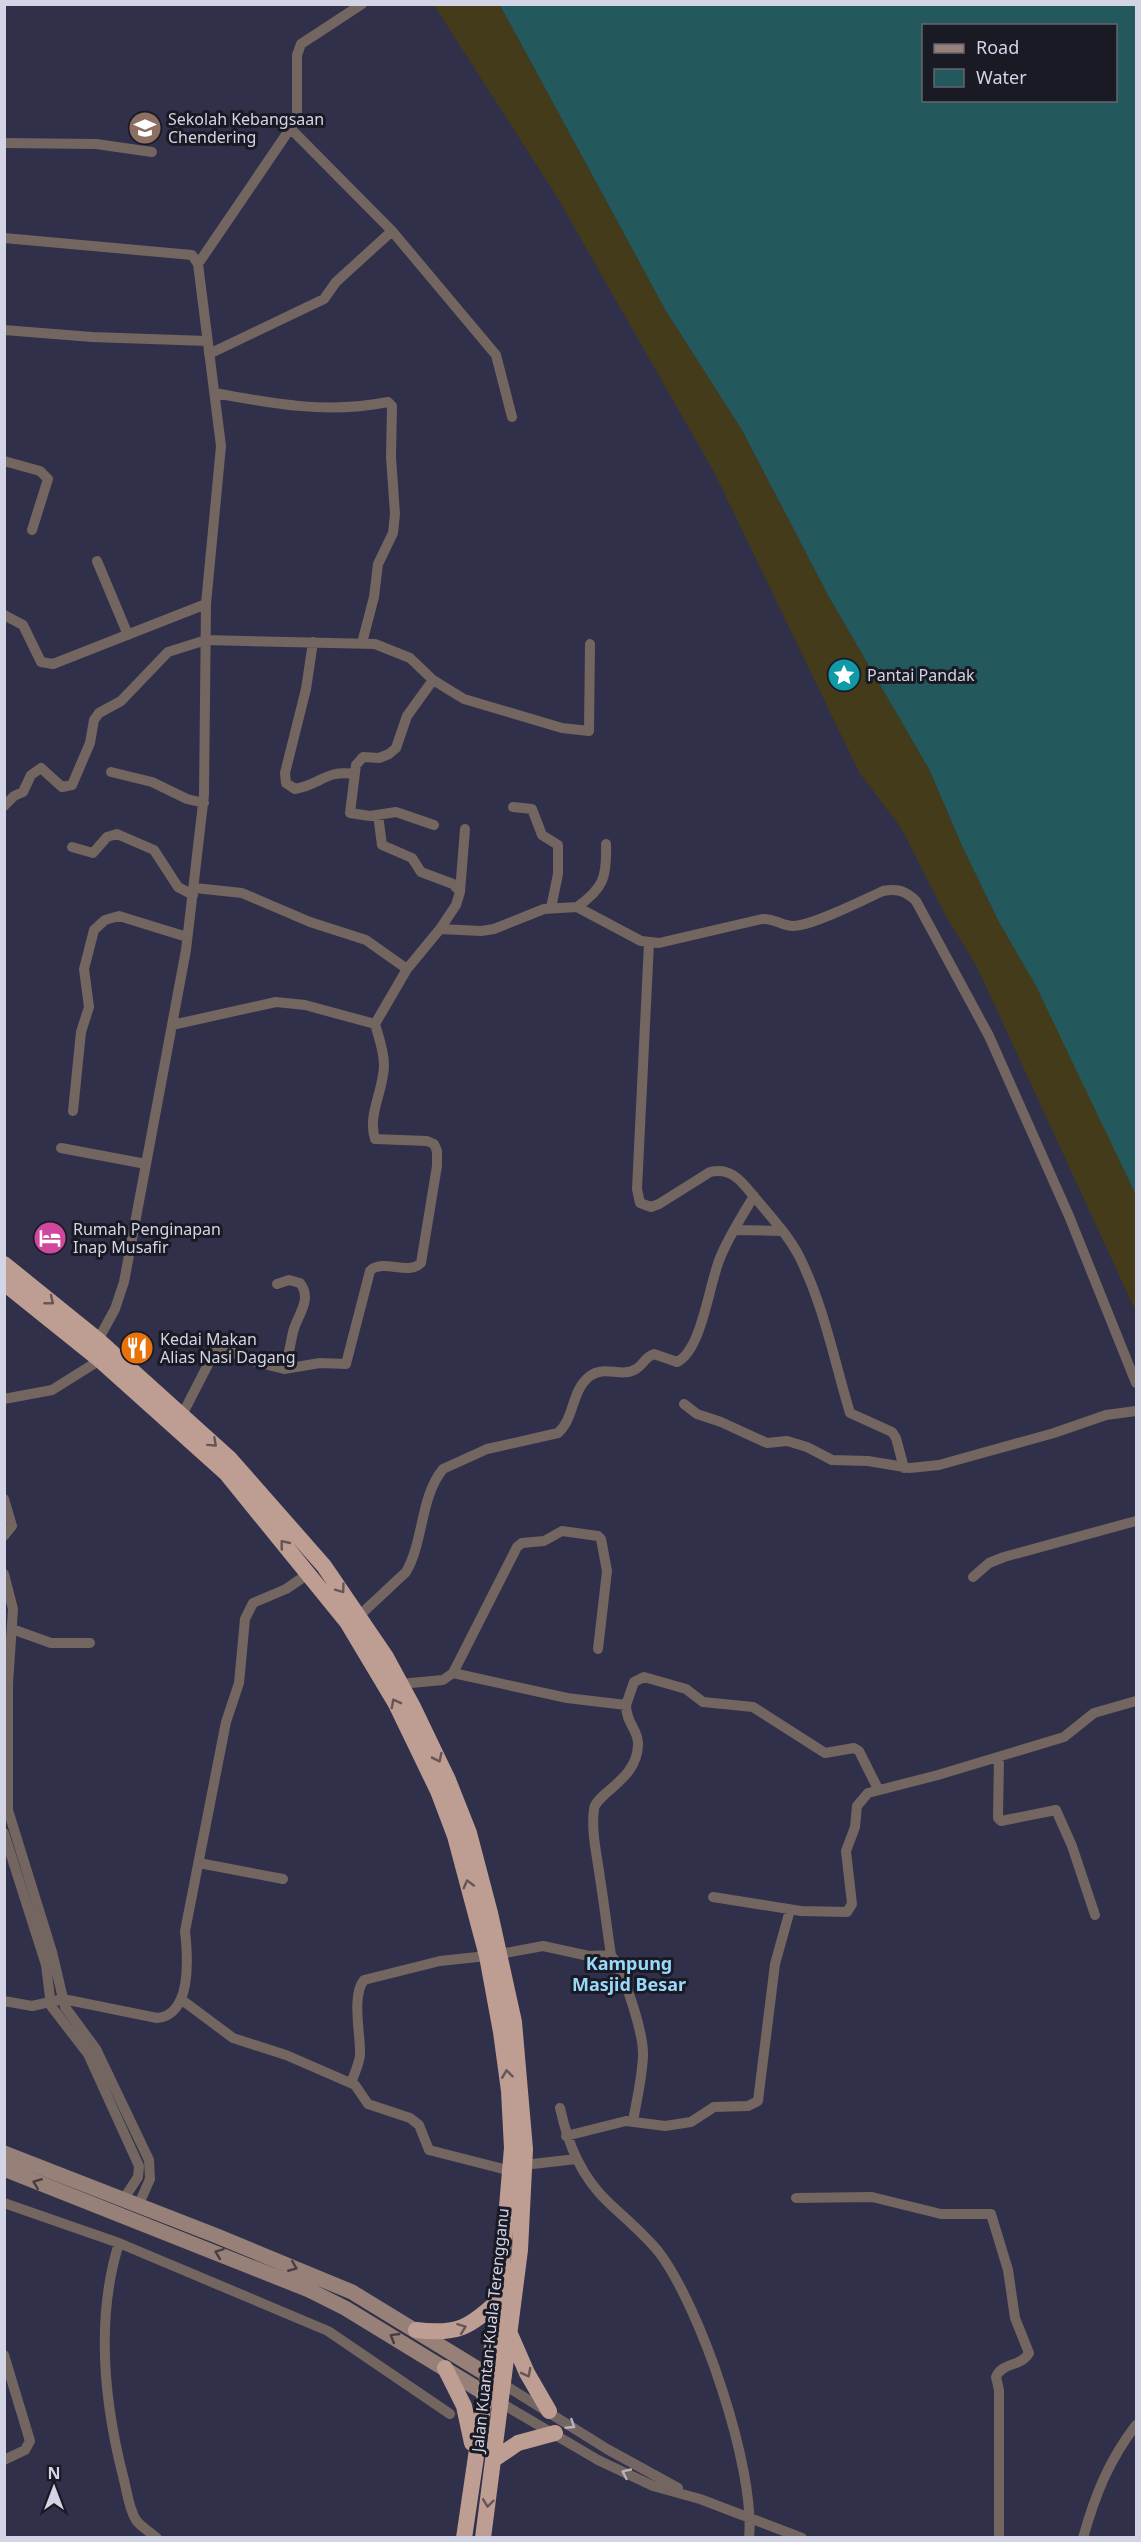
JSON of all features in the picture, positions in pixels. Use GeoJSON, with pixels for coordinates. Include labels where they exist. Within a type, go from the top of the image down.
{"type":"FeatureCollection","features":[{"type":"Feature","properties":{"kind":"highway","name":"Jalan Kuantan-Kuala Terengganu"},"geometry":{"type":"LineString","coordinates":[[4,1264],[98,1340],[230,1458],[324,1566],[360,1615],[400,1684],[448,1780],[469,1833],[494,1955],[518,2168],[520,2250],[483,2538]]}},
{"type":"Feature","properties":{"kind":"highway","name":"Jalan Kuantan-Kuala Terengganu"},"geometry":{"type":"LineString","coordinates":[[4,1283],[100,1360],[226,1473],[347,1622],[373,1663],[438,1791],[494,1955]]}},
{"type":"Feature","properties":{"kind":"highway","name":"Jalan Kuantan-Kuala Terengganu"},"geometry":{"type":"LineString","coordinates":[[464,2538],[518,2168]]}},
{"type":"Feature","properties":{"kind":"highway"},"geometry":{"type":"LineString","coordinates":[[416,2330],[438,2333],[461,2329],[475,2322],[499,2300]]}},
{"type":"Feature","properties":{"kind":"highway"},"geometry":{"type":"LineString","coordinates":[[510,2333],[522,2363],[549,2411]]}},
{"type":"Feature","properties":{"kind":"highway"},"geometry":{"type":"LineString","coordinates":[[444,2368],[459,2393],[471,2428],[474,2468]]}},
{"type":"Feature","properties":{"kind":"highway"},"geometry":{"type":"LineString","coordinates":[[493,2460],[518,2443],[555,2433]]}},
{"type":"Feature","properties":{"kind":"main road"},"geometry":{"type":"LineString","coordinates":[[4,2153],[352,2292],[503,2384]]}},
{"type":"Feature","properties":{"kind":"main road"},"geometry":{"type":"LineString","coordinates":[[4,2169],[309,2290],[345,2308],[501,2403]]}},
{"type":"Feature","properties":{"kind":"street"},"geometry":{"type":"LineString","coordinates":[[198,264],[297,116],[297,55],[301,44],[362,4]]}},
{"type":"Feature","properties":{"kind":"street"},"geometry":{"type":"LineString","coordinates":[[290,129],[392,231],[496,355],[512,417]]}},
{"type":"Feature","properties":{"kind":"street"},"geometry":{"type":"LineString","coordinates":[[4,143],[96,144],[152,152]]}},
{"type":"Feature","properties":{"kind":"street"},"geometry":{"type":"LineString","coordinates":[[209,354],[324,299],[336,282],[392,231]]}},
{"type":"Feature","properties":{"kind":"street"},"geometry":{"type":"LineString","coordinates":[[4,238],[187,253],[196,259],[215,393],[220,454],[206,604],[204,803],[195,886],[172,1025],[120,1298],[98,1340]]}},
{"type":"Feature","properties":{"kind":"street"},"geometry":{"type":"LineString","coordinates":[[4,330],[92,337],[207,341]]}},
{"type":"Feature","properties":{"kind":"street"},"geometry":{"type":"LineString","coordinates":[[215,393],[286,406],[348,408],[387,402],[392,406],[393,533],[378,564],[374,597],[362,643]]}},
{"type":"Feature","properties":{"kind":"street"},"geometry":{"type":"LineString","coordinates":[[4,460],[40,471],[48,479],[32,530]]}},
{"type":"Feature","properties":{"kind":"street"},"geometry":{"type":"LineString","coordinates":[[97,561],[128,634]]}},
{"type":"Feature","properties":{"kind":"street"},"geometry":{"type":"LineString","coordinates":[[4,615],[23,624],[37,657],[46,664],[206,604]]}},
{"type":"Feature","properties":{"kind":"street"},"geometry":{"type":"LineString","coordinates":[[4,806],[25,790],[30,777],[38,769],[62,787],[72,785],[90,743],[94,720],[99,713],[121,701],[168,652],[206,640],[362,643],[392,648],[411,658],[433,680],[464,699],[562,728],[589,730],[590,644]]}},
{"type":"Feature","properties":{"kind":"street"},"geometry":{"type":"LineString","coordinates":[[312,642],[306,689],[285,773],[286,783],[295,789],[320,781],[333,773],[355,774]]}},
{"type":"Feature","properties":{"kind":"street"},"geometry":{"type":"LineString","coordinates":[[433,680],[407,716],[396,748],[379,758],[360,759],[356,765],[350,813],[378,815],[396,812],[434,825]]}},
{"type":"Feature","properties":{"kind":"street"},"geometry":{"type":"LineString","coordinates":[[111,772],[152,782],[187,799],[204,803]]}},
{"type":"Feature","properties":{"kind":"street"},"geometry":{"type":"LineString","coordinates":[[513,807],[532,809],[542,835],[558,845],[558,874],[551,908]]}},
{"type":"Feature","properties":{"kind":"street"},"geometry":{"type":"LineString","coordinates":[[378,815],[382,845],[412,858],[421,872],[453,884],[460,892]]}},
{"type":"Feature","properties":{"kind":"street"},"geometry":{"type":"LineString","coordinates":[[182,1415],[215,1351],[227,1350],[249,1360],[284,1369],[320,1363],[346,1364],[370,1271],[379,1266],[414,1268],[421,1263],[437,1166],[437,1151],[434,1144],[427,1141],[375,1139],[374,1114],[384,1066],[383,1050],[375,1024],[407,969],[440,929],[456,905],[460,892],[465,829]]}},
{"type":"Feature","properties":{"kind":"street"},"geometry":{"type":"LineString","coordinates":[[72,847],[93,853],[107,837],[117,834],[154,850],[178,887],[195,886],[242,893],[310,922],[366,940],[407,969]]}},
{"type":"Feature","properties":{"kind":"street"},"geometry":{"type":"LineString","coordinates":[[577,907],[594,894],[604,879],[607,868],[606,844]]}},
{"type":"Feature","properties":{"kind":"street"},"geometry":{"type":"LineString","coordinates":[[440,929],[481,932],[551,908],[577,907],[649,943],[770,918],[786,925],[801,925],[883,891],[891,889],[908,894],[916,901],[989,1036],[1069,1216],[1137,1383]]}},
{"type":"Feature","properties":{"kind":"street"},"geometry":{"type":"LineString","coordinates":[[73,1111],[81,1032],[89,1007],[84,969],[94,930],[105,920],[119,916],[188,937]]}},
{"type":"Feature","properties":{"kind":"street"},"geometry":{"type":"LineString","coordinates":[[649,943],[637,1189],[640,1203],[651,1207],[659,1204],[710,1172],[720,1170],[733,1174],[782,1230],[798,1255],[821,1307],[850,1413],[892,1432],[896,1438],[904,1468]]}},
{"type":"Feature","properties":{"kind":"street"},"geometry":{"type":"LineString","coordinates":[[172,1025],[276,1002],[305,1005],[375,1024]]}},
{"type":"Feature","properties":{"kind":"street"},"geometry":{"type":"LineString","coordinates":[[61,1148],[146,1164]]}},
{"type":"Feature","properties":{"kind":"street"},"geometry":{"type":"LineString","coordinates":[[360,1615],[406,1572],[411,1563],[420,1524],[443,1469],[487,1449],[550,1437],[558,1433],[569,1418],[574,1398],[592,1374],[605,1370],[624,1372],[636,1369],[654,1354],[676,1362],[686,1358],[696,1338],[717,1264],[754,1196]]}},
{"type":"Feature","properties":{"kind":"street"},"geometry":{"type":"LineString","coordinates":[[735,1230],[782,1230]]}},
{"type":"Feature","properties":{"kind":"street"},"geometry":{"type":"LineString","coordinates":[[277,1284],[289,1280],[300,1283],[305,1301],[293,1332],[290,1354],[284,1369]]}},
{"type":"Feature","properties":{"kind":"street"},"geometry":{"type":"LineString","coordinates":[[4,1399],[52,1390],[100,1360]]}},
{"type":"Feature","properties":{"kind":"street"},"geometry":{"type":"LineString","coordinates":[[684,1404],[697,1414],[767,1443],[797,1444],[832,1460],[868,1461],[904,1468],[939,1465],[1054,1433],[1106,1415],[1137,1411]]}},
{"type":"Feature","properties":{"kind":"street"},"geometry":{"type":"LineString","coordinates":[[4,1500],[12,1526],[4,1536]]}},
{"type":"Feature","properties":{"kind":"street"},"geometry":{"type":"LineString","coordinates":[[973,1577],[989,1563],[1004,1557],[1137,1521]]}},
{"type":"Feature","properties":{"kind":"street"},"geometry":{"type":"LineString","coordinates":[[400,1684],[443,1680],[453,1673],[517,1547],[522,1544],[544,1541],[562,1531],[598,1536],[601,1539],[607,1571],[598,1649]]}},
{"type":"Feature","properties":{"kind":"street"},"geometry":{"type":"LineString","coordinates":[[4,1574],[12,1598],[8,1684],[8,1810],[52,1952],[63,1999],[73,2019],[96,2049],[149,2160],[150,2179],[138,2206]]}},
{"type":"Feature","properties":{"kind":"street"},"geometry":{"type":"LineString","coordinates":[[4,2001],[32,2006],[63,1999],[156,2019],[171,2014],[182,2000],[188,1953],[185,1931],[226,1722],[239,1683],[243,1633],[248,1609],[254,1603],[286,1589],[308,1574]]}},
{"type":"Feature","properties":{"kind":"street"},"geometry":{"type":"LineString","coordinates":[[12,1629],[51,1643],[90,1643]]}},
{"type":"Feature","properties":{"kind":"street"},"geometry":{"type":"LineString","coordinates":[[453,1673],[567,1698],[626,1705]]}},
{"type":"Feature","properties":{"kind":"street"},"geometry":{"type":"LineString","coordinates":[[633,2121],[643,2057],[642,2043],[621,1968],[611,1955],[594,1836],[594,1807],[597,1801],[626,1775],[634,1763],[638,1744],[627,1720],[626,1705],[634,1682],[644,1677],[686,1689],[703,1702],[753,1707],[825,1753],[854,1748],[859,1751],[878,1789]]}},
{"type":"Feature","properties":{"kind":"street"},"geometry":{"type":"LineString","coordinates":[[713,1897],[790,1910],[841,1912],[850,1909],[846,1851],[855,1827],[857,1806],[868,1793],[1064,1737],[1094,1713],[1137,1701]]}},
{"type":"Feature","properties":{"kind":"street"},"geometry":{"type":"LineString","coordinates":[[999,1757],[998,1818],[1001,1821],[1056,1810],[1072,1846],[1095,1915]]}},
{"type":"Feature","properties":{"kind":"street"},"geometry":{"type":"LineString","coordinates":[[4,1833],[43,1955],[50,2001],[55,2012],[88,2054],[139,2166],[138,2177],[123,2200]]}},
{"type":"Feature","properties":{"kind":"street"},"geometry":{"type":"LineString","coordinates":[[202,1845],[220,1865]]}},
{"type":"Feature","properties":{"kind":"street"},"geometry":{"type":"LineString","coordinates":[[199,1863],[220,1865],[283,1879]]}},
{"type":"Feature","properties":{"kind":"street"},"geometry":{"type":"LineString","coordinates":[[566,2136],[633,2121],[665,2126],[691,2122],[714,2107],[748,2106],[758,2101],[775,1964],[790,1910]]}},
{"type":"Feature","properties":{"kind":"street"},"geometry":{"type":"LineString","coordinates":[[351,2083],[360,2060],[357,2028],[361,1983],[369,1978],[432,1962],[494,1955],[543,1946],[589,1956],[611,1955]]}},
{"type":"Feature","properties":{"kind":"street"},"geometry":{"type":"LineString","coordinates":[[182,2000],[233,2038],[286,2055],[351,2083],[359,2088],[368,2104],[410,2118],[419,2125],[429,2150],[518,2168],[576,2159]]}},
{"type":"Feature","properties":{"kind":"street"},"geometry":{"type":"LineString","coordinates":[[560,2108],[566,2136],[576,2159],[600,2193],[658,2252],[684,2293],[720,2387],[747,2485],[751,2518],[749,2538]]}},
{"type":"Feature","properties":{"kind":"street"},"geometry":{"type":"LineString","coordinates":[[796,2198],[872,2197],[941,2214],[991,2214],[1008,2270],[1015,2318],[1029,2353],[1022,2361],[1002,2368],[996,2377],[999,2390],[999,2538]]}},
{"type":"Feature","properties":{"kind":"street"},"geometry":{"type":"LineString","coordinates":[[4,2204],[119,2243],[328,2331],[450,2414]]}},
{"type":"Feature","properties":{"kind":"street"},"geometry":{"type":"LineString","coordinates":[[119,2243],[110,2271],[103,2321],[108,2401],[118,2458],[135,2519],[157,2538]]}},
{"type":"Feature","properties":{"kind":"street"},"geometry":{"type":"LineString","coordinates":[[4,2355],[30,2441],[25,2450],[4,2460]]}},
{"type":"Feature","properties":{"kind":"street"},"geometry":{"type":"LineString","coordinates":[[503,2384],[608,2449],[700,2499]]}},
{"type":"Feature","properties":{"kind":"street"},"geometry":{"type":"LineString","coordinates":[[501,2403],[598,2460],[653,2486],[700,2499],[802,2538]]}},
{"type":"Feature","properties":{"kind":"street"},"geometry":{"type":"LineString","coordinates":[[1083,2538],[1101,2480],[1117,2451],[1137,2425]]}},
{"type":"Feature","properties":{"kind":"sand","name":"Pantai Pandak"},"geometry":{"type":"Polygon","coordinates":[[[434,5],[500,5],[666,311],[742,430],[829,597],[929,769],[963,848],[999,922],[1036,986],[1136,1195],[1136,1312],[977,967],[947,918],[901,828],[859,772],[714,472],[557,197],[434,5]]]}},
{"type":"Feature","properties":{"kind":"water"},"geometry":{"type":"Polygon","coordinates":[[[500,5],[1136,5],[1136,1195],[1036,986],[999,922],[963,848],[929,769],[829,597],[742,430],[666,311],[500,5]]]}},
{"type":"Feature","properties":{"kind":"place","name":"Sekolah Kebangsaan Chendering"},"geometry":{"type":"Point","coordinates":[145,128]}},
{"type":"Feature","properties":{"kind":"place","name":"Pantai Pandak"},"geometry":{"type":"Point","coordinates":[844,675]}},
{"type":"Feature","properties":{"kind":"place","name":"Rumah Penginapan Inap Musafir"},"geometry":{"type":"Point","coordinates":[50,1238]}},
{"type":"Feature","properties":{"kind":"place","name":"Kedai Makan Alias Nasi Dagang"},"geometry":{"type":"Point","coordinates":[137,1348]}},
{"type":"Feature","properties":{"kind":"district","name":"Kampung Masjid Besar"},"geometry":{"type":"Point","coordinates":[629,1974]}}]}
